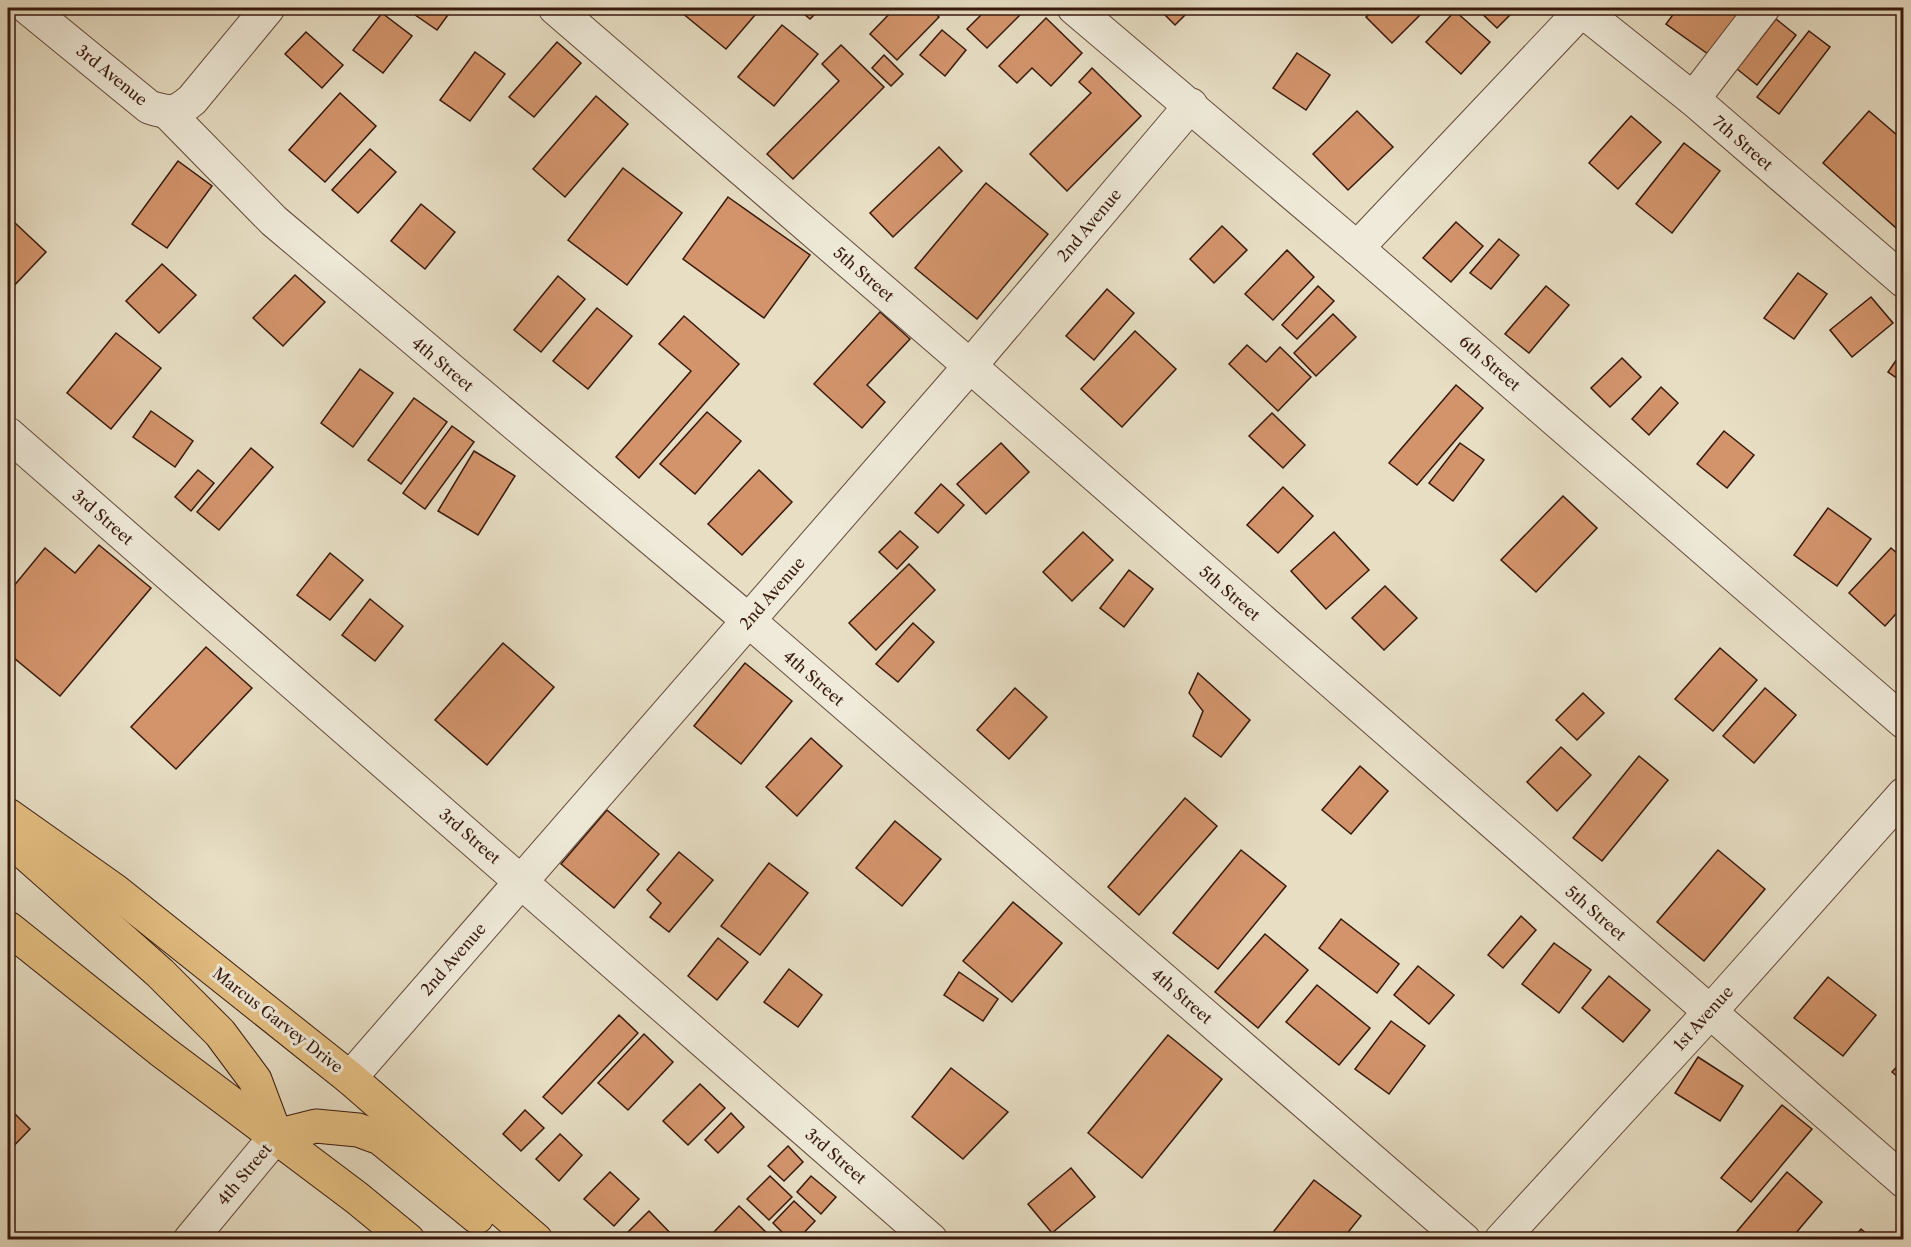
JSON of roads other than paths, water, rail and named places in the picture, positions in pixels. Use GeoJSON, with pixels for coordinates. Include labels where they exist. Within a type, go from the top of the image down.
{"type":"FeatureCollection","features":[{"type":"Feature","properties":{"kind":"highway","name":"Marcus Garvey Drive"},"geometry":{"type":"LineString","coordinates":[[8,815],[114,890],[350,1078],[536,1239]]}},
{"type":"Feature","properties":{"kind":"highway"},"geometry":{"type":"LineString","coordinates":[[8,838],[160,973],[220,1033],[255,1080],[276,1136]]}},
{"type":"Feature","properties":{"kind":"highway"},"geometry":{"type":"LineString","coordinates":[[8,928],[163,1052],[408,1239]]}},
{"type":"Feature","properties":{"kind":"highway"},"geometry":{"type":"LineString","coordinates":[[276,1136],[316,1126],[358,1130],[380,1138],[505,1239]]}},
{"type":"Feature","properties":{"kind":"street","name":"3rd Avenue"},"geometry":{"type":"LineString","coordinates":[[28,8],[149,106],[168,113],[180,110],[192,100],[268,8]]}},
{"type":"Feature","properties":{"kind":"street","name":"5th Street"},"geometry":{"type":"LineString","coordinates":[[555,8],[970,366],[1904,1181]]}},
{"type":"Feature","properties":{"kind":"street","name":"6th Street"},"geometry":{"type":"LineString","coordinates":[[1074,8],[1191,105],[1904,722]]}},
{"type":"Feature","properties":{"kind":"street"},"geometry":{"type":"LineString","coordinates":[[1693,99],[1763,8]]}},
{"type":"Feature","properties":{"kind":"street"},"geometry":{"type":"LineString","coordinates":[[1357,248],[1581,9]]}},
{"type":"Feature","properties":{"kind":"street","name":"7th Street"},"geometry":{"type":"LineString","coordinates":[[1581,9],[1693,99],[1904,281]]}},
{"type":"Feature","properties":{"kind":"street","name":"2nd Avenue"},"geometry":{"type":"LineString","coordinates":[[350,1078],[970,366],[1191,105]]}},
{"type":"Feature","properties":{"kind":"street","name":"4th Street"},"geometry":{"type":"LineString","coordinates":[[168,113],[274,221],[748,620],[1464,1239]]}},
{"type":"Feature","properties":{"kind":"street","name":"3rd Street"},"geometry":{"type":"LineString","coordinates":[[8,434],[931,1239]]}},
{"type":"Feature","properties":{"kind":"street","name":"1st Avenue"},"geometry":{"type":"LineString","coordinates":[[1501,1239],[1710,1012],[1904,794]]}},
{"type":"Feature","properties":{"kind":"street","name":"4th Street"},"geometry":{"type":"LineString","coordinates":[[190,1239],[276,1136]]}}]}
